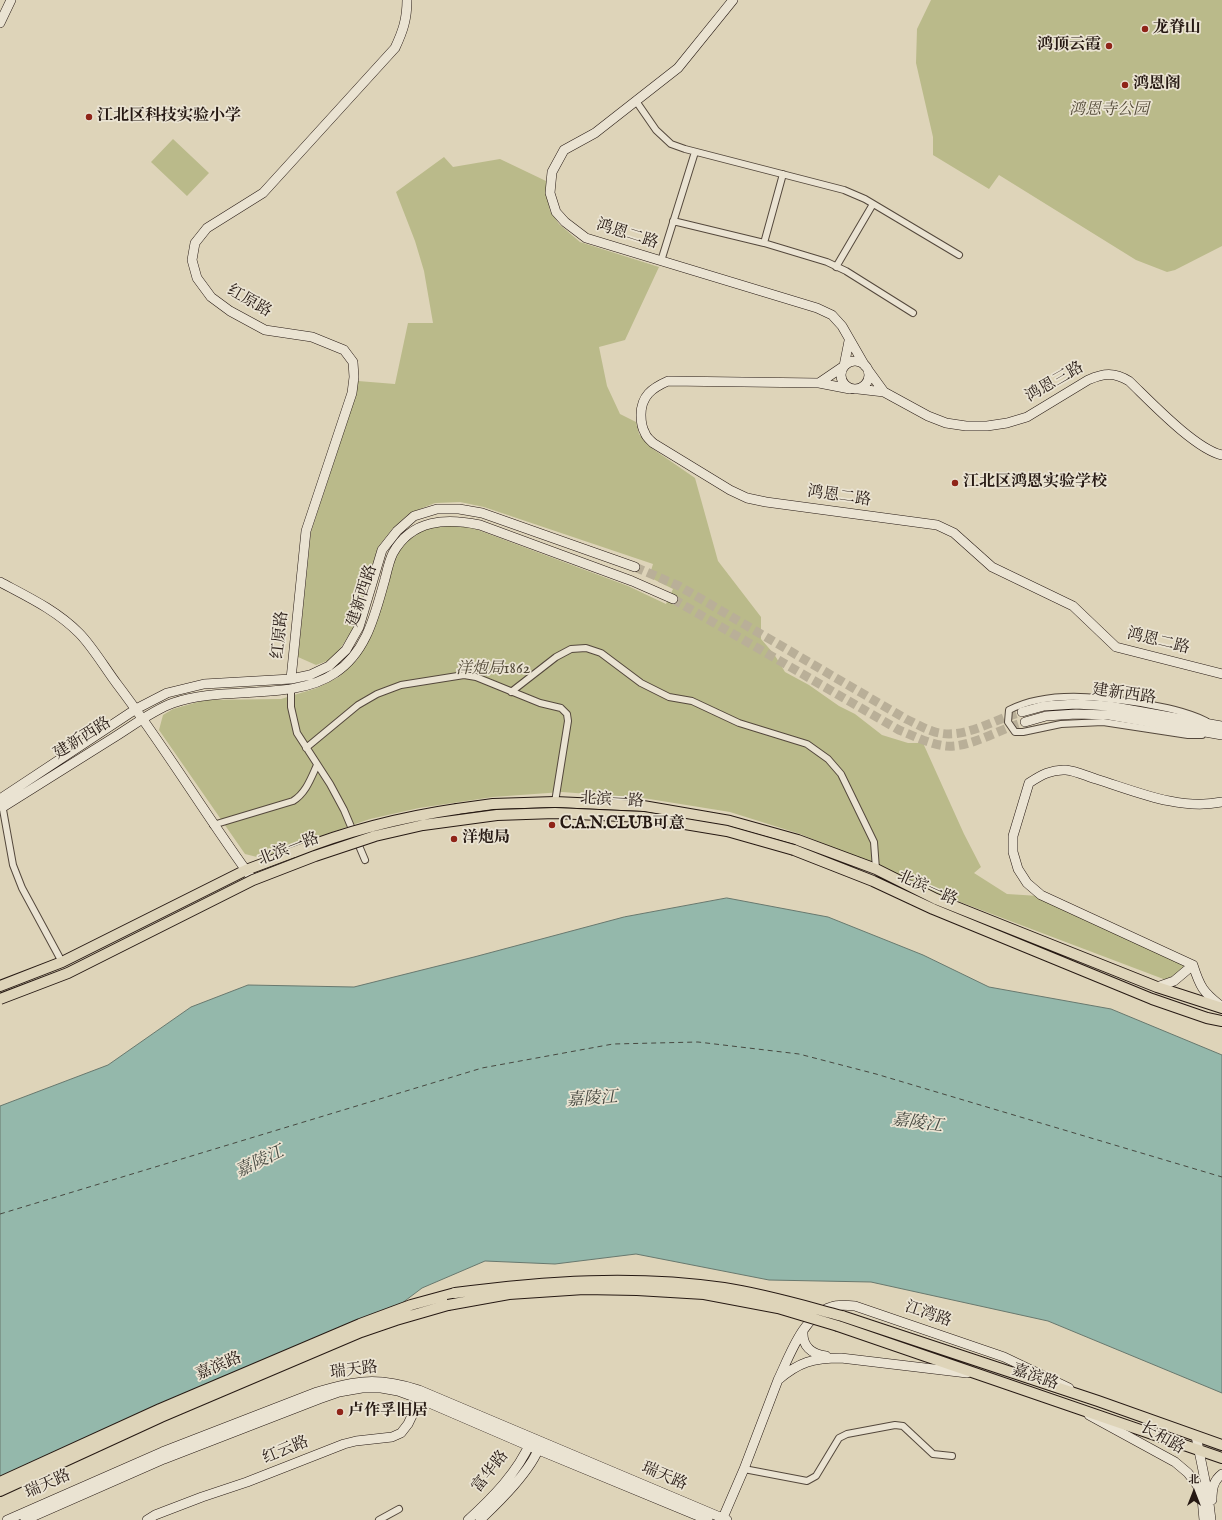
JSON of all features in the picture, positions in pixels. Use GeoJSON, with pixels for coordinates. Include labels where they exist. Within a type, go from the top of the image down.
{"type":"FeatureCollection","features":[{"type":"Feature","properties":{"kind":"main road","name":"北滨一路"},"geometry":{"type":"LineString","coordinates":[[0,986],[62,962],[246,870],[312,844],[372,826],[422,814],[493,804],[555,802],[643,806],[730,821],[798,840],[876,869],[936,899],[1157,986],[1222,1008]]}},
{"type":"Feature","properties":{"kind":"main road","name":"北滨一路"},"geometry":{"type":"LineString","coordinates":[[0,999],[68,973],[253,880],[315,856],[375,836],[423,826],[497,815],[555,813],[643,817],[727,831],[794,850],[873,881],[933,910],[1152,999],[1207,1018],[1222,1021]]}},
{"type":"Feature","properties":{"kind":"main road","name":"嘉滨路"},"geometry":{"type":"LineString","coordinates":[[0,1482],[160,1409],[360,1324],[411,1305],[455,1293],[505,1286],[557,1282],[662,1281],[725,1288],[770,1297],[842,1316],[1098,1401],[1222,1445]]}},
{"type":"Feature","properties":{"kind":"main road","name":"嘉滨路"},"geometry":{"type":"LineString","coordinates":[[0,1491],[161,1417],[361,1332],[448,1305],[509,1294],[584,1289],[637,1290],[704,1294],[778,1308],[838,1326],[1222,1458]]}},
{"type":"Feature","properties":{"kind":"street"},"geometry":{"type":"LineString","coordinates":[[0,23],[11,0]]}},
{"type":"Feature","properties":{"kind":"street","name":"红原路"},"geometry":{"type":"LineString","coordinates":[[291,679],[306,531],[352,393],[354,377],[353,362],[344,350],[312,337],[265,330],[230,311],[211,296],[197,278],[192,260],[194,243],[207,228],[263,192],[395,48],[403,32],[407,14],[406,0]]}},
{"type":"Feature","properties":{"kind":"street","name":"鸿恩二路"},"geometry":{"type":"LineString","coordinates":[[733,0],[678,68],[595,133],[564,150],[552,172],[550,193],[556,212],[565,222],[586,238],[817,308],[832,316],[842,326],[866,368],[884,392]]}},
{"type":"Feature","properties":{"kind":"street"},"geometry":{"type":"LineString","coordinates":[[636,101],[656,130],[671,144],[695,152],[844,190],[873,204],[959,255]]}},
{"type":"Feature","properties":{"kind":"street"},"geometry":{"type":"LineString","coordinates":[[661,261],[695,152]]}},
{"type":"Feature","properties":{"kind":"street"},"geometry":{"type":"LineString","coordinates":[[764,243],[782,174]]}},
{"type":"Feature","properties":{"kind":"street"},"geometry":{"type":"LineString","coordinates":[[836,267],[873,204]]}},
{"type":"Feature","properties":{"kind":"street"},"geometry":{"type":"LineString","coordinates":[[673,221],[764,243],[827,262],[846,271],[913,313]]}},
{"type":"Feature","properties":{"kind":"street"},"geometry":{"type":"LineString","coordinates":[[819,383],[844,366],[852,362],[858,362],[866,368],[868,380],[866,384],[854,389],[846,386],[841,379],[842,370],[844,366],[850,341]]}},
{"type":"Feature","properties":{"kind":"street","name":"鸿恩三路"},"geometry":{"type":"LineString","coordinates":[[884,392],[928,416],[946,423],[966,426],[987,426],[1007,423],[1027,417],[1088,380],[1098,376],[1109,374],[1120,375],[1129,381],[1197,443],[1222,455]]}},
{"type":"Feature","properties":{"kind":"street","name":"鸿恩二路"},"geometry":{"type":"LineString","coordinates":[[884,392],[819,383],[668,381],[656,386],[648,394],[641,405],[641,419],[644,433],[653,443],[730,490],[747,498],[766,502],[937,525],[954,533],[992,568],[1073,606],[1116,647],[1222,674]]}},
{"type":"Feature","properties":{"kind":"street","name":"建新西路"},"geometry":{"type":"LineString","coordinates":[[1,802],[136,709],[167,693],[204,684],[291,679],[310,675],[329,666],[346,650],[359,627],[382,550],[397,530],[414,516],[437,509],[459,508],[482,513],[635,567]]}},
{"type":"Feature","properties":{"kind":"street","name":"建新西路"},"geometry":{"type":"LineString","coordinates":[[1,802],[172,703],[205,695],[290,689],[314,683],[335,674],[354,657],[370,630],[393,554],[406,536],[423,526],[441,521],[461,521],[480,525],[632,581],[672,599]]}},
{"type":"Feature","properties":{"kind":"street"},"geometry":{"type":"LineString","coordinates":[[0,582],[39,602],[60,616],[79,633],[136,709],[213,825],[253,880]]}},
{"type":"Feature","properties":{"kind":"street"},"geometry":{"type":"LineString","coordinates":[[511,692],[556,657],[571,649],[586,648],[601,653],[641,683],[669,697],[692,701],[739,723],[807,744],[828,759],[841,774],[874,842],[876,869]]}},
{"type":"Feature","properties":{"kind":"street"},"geometry":{"type":"LineString","coordinates":[[306,748],[358,705],[377,694],[401,685],[464,675],[476,678],[540,703],[561,708],[567,714],[568,721],[555,802]]}},
{"type":"Feature","properties":{"kind":"street"},"geometry":{"type":"LineString","coordinates":[[290,689],[291,707],[297,733],[330,784],[344,810],[365,860]]}},
{"type":"Feature","properties":{"kind":"street"},"geometry":{"type":"LineString","coordinates":[[1212,724],[1194,715],[1167,708],[1115,699],[1077,696],[1018,705],[1009,710],[1008,722],[1015,732],[1023,732],[1061,724],[1103,722],[1188,734],[1222,735]]}},
{"type":"Feature","properties":{"kind":"street","name":"建新西路"},"geometry":{"type":"LineString","coordinates":[[1022,712],[1044,706],[1076,704],[1096,705],[1222,726]]}},
{"type":"Feature","properties":{"kind":"street","name":"建新西路"},"geometry":{"type":"LineString","coordinates":[[1025,722],[1046,716],[1076,714],[1109,715],[1222,735]]}},
{"type":"Feature","properties":{"kind":"street"},"geometry":{"type":"LineString","coordinates":[[213,825],[293,801],[299,797],[304,790],[317,765]]}},
{"type":"Feature","properties":{"kind":"street"},"geometry":{"type":"LineString","coordinates":[[1222,802],[1215,804],[1189,803],[1159,798],[1066,770],[1046,772],[1029,782],[1013,836],[1013,852],[1018,869],[1027,883],[1041,895],[1193,965],[1199,984],[1204,991],[1222,1008]]}},
{"type":"Feature","properties":{"kind":"street"},"geometry":{"type":"LineString","coordinates":[[1,802],[13,864],[22,888],[62,962]]}},
{"type":"Feature","properties":{"kind":"street"},"geometry":{"type":"LineString","coordinates":[[1157,986],[1174,981],[1193,965]]}},
{"type":"Feature","properties":{"kind":"street","name":"江湾路"},"geometry":{"type":"LineString","coordinates":[[724,1519],[778,1380],[803,1329],[819,1312],[831,1306],[855,1306],[1004,1357],[1098,1401]]}},
{"type":"Feature","properties":{"kind":"street"},"geometry":{"type":"LineString","coordinates":[[803,1329],[804,1340],[809,1350],[822,1356],[975,1374]]}},
{"type":"Feature","properties":{"kind":"street"},"geometry":{"type":"LineString","coordinates":[[778,1380],[791,1369],[803,1363],[814,1360],[841,1358]]}},
{"type":"Feature","properties":{"kind":"street","name":"瑞天路"},"geometry":{"type":"LineString","coordinates":[[7,1520],[162,1452],[338,1385],[360,1382],[398,1383],[419,1390],[530,1442]]}},
{"type":"Feature","properties":{"kind":"street","name":"瑞天路"},"geometry":{"type":"LineString","coordinates":[[25,1520],[164,1459],[319,1398],[339,1392],[362,1388],[381,1388],[398,1391],[724,1519]]}},
{"type":"Feature","properties":{"kind":"street","name":"红云路"},"geometry":{"type":"LineString","coordinates":[[147,1520],[155,1515],[188,1502],[247,1482],[344,1444],[356,1441],[392,1437],[401,1433],[408,1424],[420,1399]]}},
{"type":"Feature","properties":{"kind":"street","name":"长和路"},"geometry":{"type":"LineString","coordinates":[[1075,1408],[1175,1462],[1188,1473],[1197,1485],[1202,1498],[1204,1520]]}},
{"type":"Feature","properties":{"kind":"street"},"geometry":{"type":"LineString","coordinates":[[744,1469],[807,1481],[816,1476],[839,1438],[847,1434],[895,1425],[903,1426],[933,1454],[952,1456]]}},
{"type":"Feature","properties":{"kind":"street","name":"长和路"},"geometry":{"type":"LineString","coordinates":[[1196,1436],[1200,1450],[1211,1516]]}},
{"type":"Feature","properties":{"kind":"street","name":"富华路"},"geometry":{"type":"LineString","coordinates":[[468,1520],[489,1501],[511,1475],[530,1442]]}},
{"type":"Feature","properties":{"kind":"street","name":"瑞天路"},"geometry":{"type":"LineString","coordinates":[[540,1446],[708,1520]]}},
{"type":"Feature","properties":{"kind":"street","name":"富华路"},"geometry":{"type":"LineString","coordinates":[[480,1520],[495,1506],[524,1472],[540,1446]]}},
{"type":"Feature","properties":{"kind":"street"},"geometry":{"type":"LineString","coordinates":[[1211,1516],[1213,1486],[1216,1479],[1222,1474]]}},
{"type":"Feature","properties":{"kind":"street"},"geometry":{"type":"LineString","coordinates":[[379,1520],[399,1510]]}},
{"type":"Feature","properties":{"kind":"green space","name":"鸿恩寺公园"},"geometry":{"type":"Polygon","coordinates":[[[931,0],[1222,0],[1222,246],[1175,270],[1167,272],[1136,260],[999,175],[989,189],[933,155],[933,137],[916,63],[917,29],[931,0]]]}},
{"type":"Feature","properties":{"kind":"green space"},"geometry":{"type":"Polygon","coordinates":[[[173,139],[209,173],[187,196],[151,162],[173,139]]]}},
{"type":"Feature","properties":{"kind":"green space","name":"洋炮局1862"},"geometry":{"type":"Polygon","coordinates":[[[444,157],[453,167],[500,159],[546,181],[546,192],[550,211],[559,224],[580,242],[659,267],[625,340],[599,347],[607,386],[620,414],[636,422],[639,434],[653,449],[695,478],[718,561],[761,617],[761,639],[774,654],[785,672],[809,685],[839,706],[855,714],[882,735],[908,743],[923,743],[964,834],[981,867],[974,873],[1007,894],[1039,896],[1183,964],[1183,970],[1166,980],[939,894],[886,869],[800,834],[730,812],[643,798],[562,792],[493,797],[419,808],[370,819],[261,858],[245,854],[159,730],[163,715],[173,709],[205,700],[281,699],[317,688],[339,677],[357,660],[372,631],[395,555],[409,538],[425,527],[462,524],[628,586],[666,604],[673,589],[649,577],[653,564],[484,507],[460,502],[435,503],[410,513],[393,528],[378,547],[354,627],[342,646],[330,660],[316,665],[298,657],[311,532],[356,395],[358,381],[395,384],[408,323],[433,323],[424,271],[415,241],[396,192],[444,157]]]}},
{"type":"Feature","properties":{"kind":"water","name":"嘉陵江"},"geometry":{"type":"Polygon","coordinates":[[[727,898],[828,917],[923,955],[989,987],[1111,1009],[1222,1055],[1222,1393],[1048,1321],[871,1282],[769,1280],[636,1254],[555,1264],[485,1261],[422,1288],[361,1334],[0,1481],[0,1106],[108,1065],[191,1007],[248,985],[354,987],[624,917],[727,898]]]}},
{"type":"Feature","properties":{"kind":"ferry route"},"geometry":{"type":"LineString","coordinates":[[0,1214],[482,1068],[613,1044],[698,1042],[799,1054],[876,1074],[1222,1177]]}},
{"type":"Feature","properties":{"kind":"tunnel"},"geometry":{"type":"LineString","coordinates":[[635,567],[679,586],[906,719],[929,730],[943,734],[966,732],[1022,712]]}},
{"type":"Feature","properties":{"kind":"tunnel"},"geometry":{"type":"LineString","coordinates":[[673,599],[899,730],[928,742],[946,746],[966,744],[1025,722]]}},
{"type":"Feature","properties":{"kind":"place","name":"龙脊山"},"geometry":{"type":"Point","coordinates":[1145,29]}},
{"type":"Feature","properties":{"kind":"place","name":"鸿顶云霞"},"geometry":{"type":"Point","coordinates":[1109,46]}},
{"type":"Feature","properties":{"kind":"place","name":"鸿恩阁"},"geometry":{"type":"Point","coordinates":[1125,85]}},
{"type":"Feature","properties":{"kind":"place","name":"江北区科技实验小学"},"geometry":{"type":"Point","coordinates":[89,117]}},
{"type":"Feature","properties":{"kind":"place","name":"江北区鸿恩实验学校"},"geometry":{"type":"Point","coordinates":[955,483]}},
{"type":"Feature","properties":{"kind":"place","name":"C.A.N.CLUB可意"},"geometry":{"type":"Point","coordinates":[552,825]}},
{"type":"Feature","properties":{"kind":"place","name":"洋炮局"},"geometry":{"type":"Point","coordinates":[454,839]}},
{"type":"Feature","properties":{"kind":"place","name":"卢作孚旧居"},"geometry":{"type":"Point","coordinates":[340,1412]}}]}
